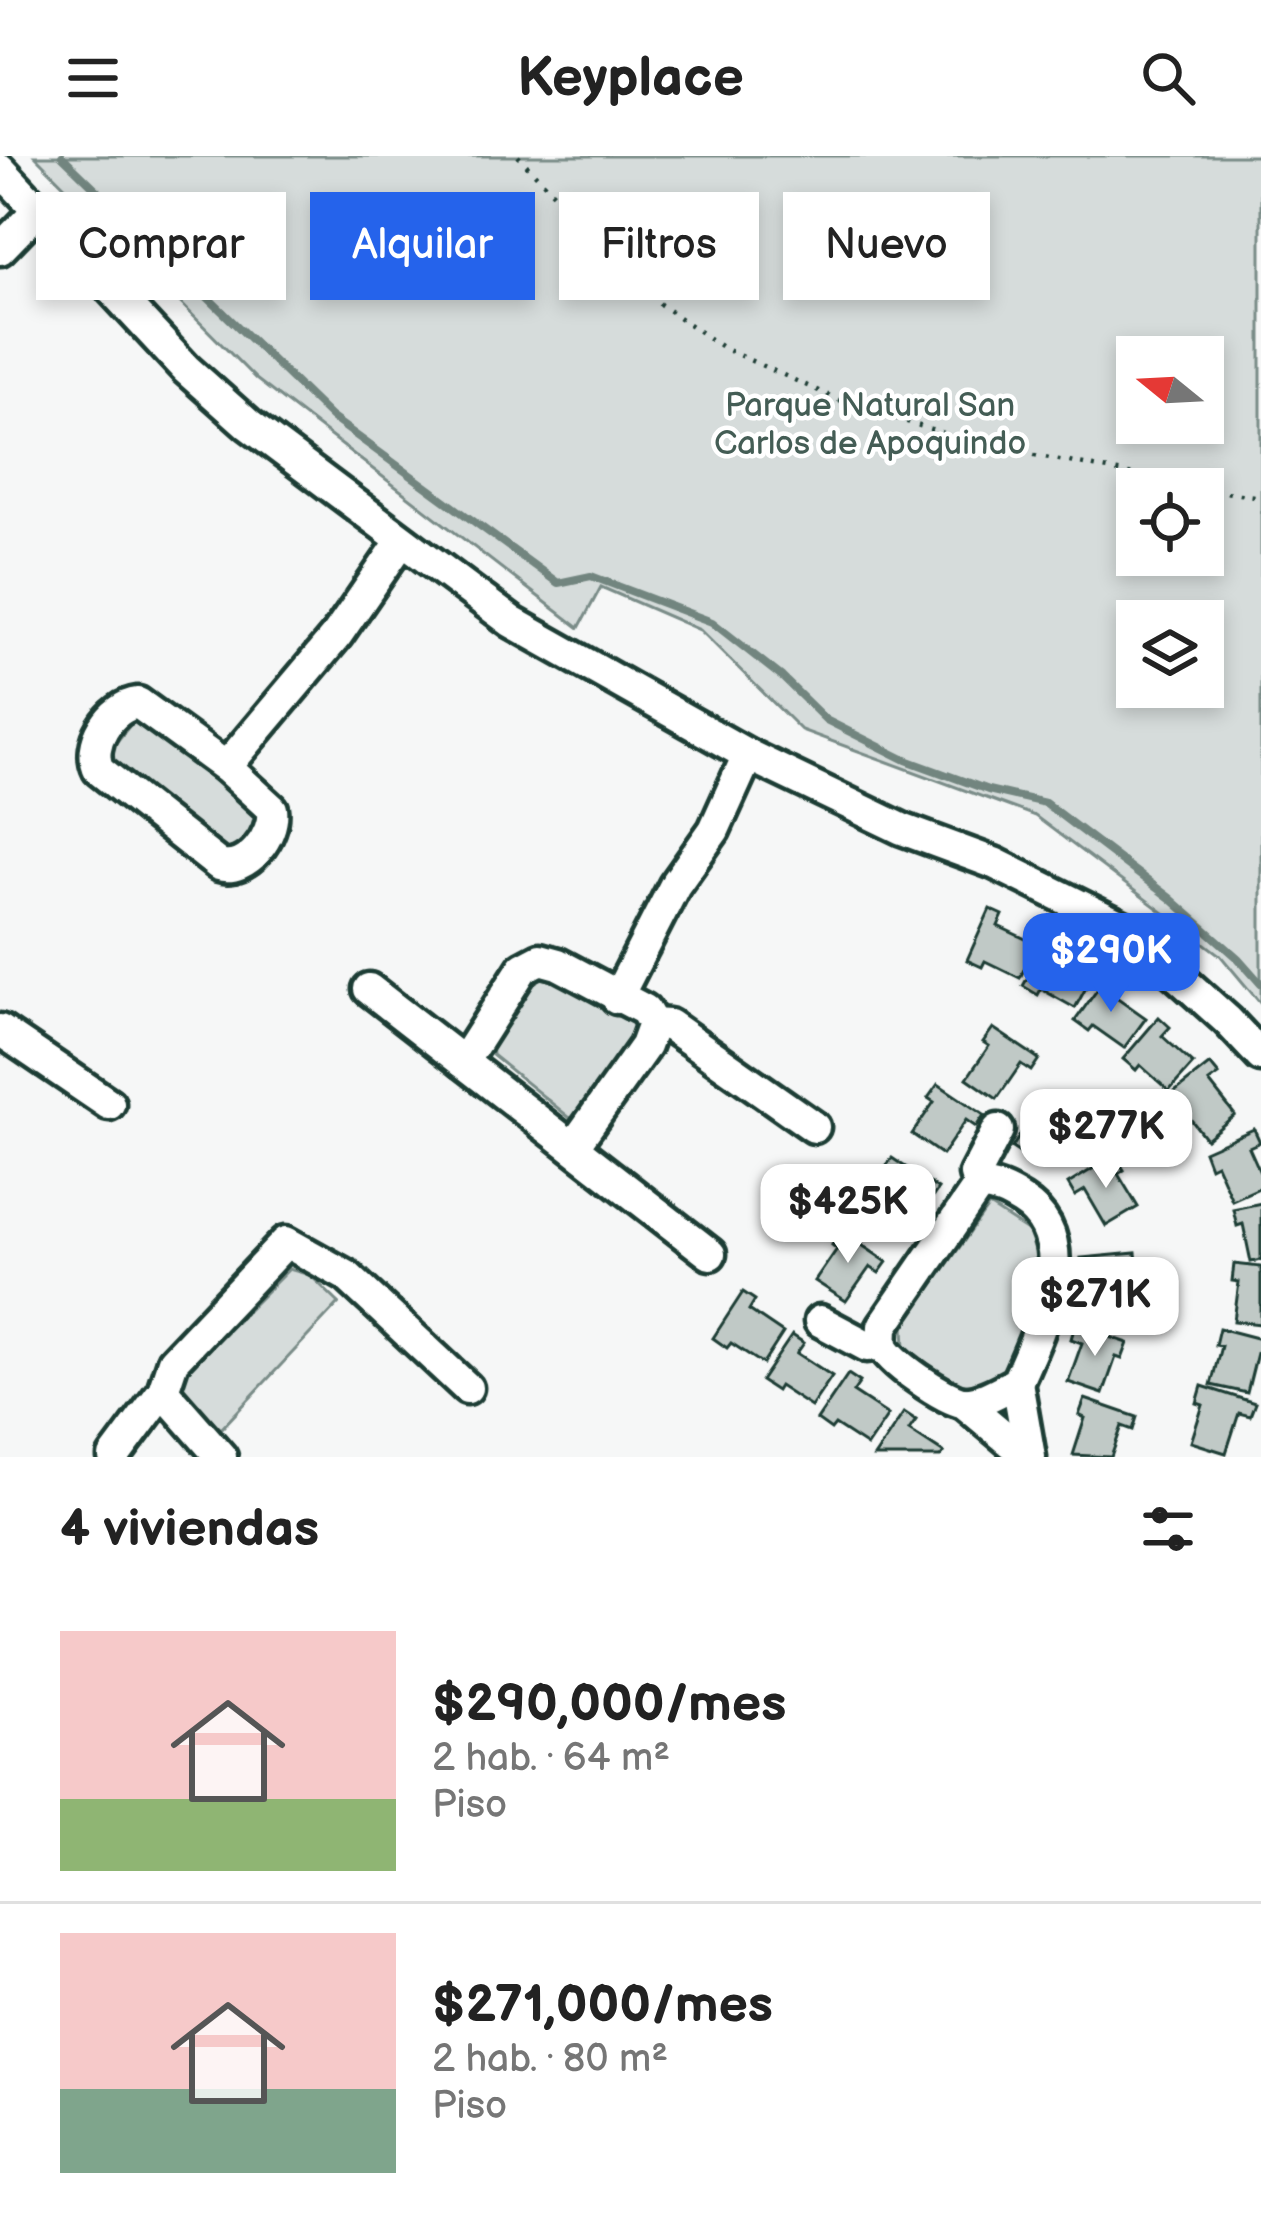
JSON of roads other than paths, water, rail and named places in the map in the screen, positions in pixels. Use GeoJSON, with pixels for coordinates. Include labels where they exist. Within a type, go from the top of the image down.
{"type":"FeatureCollection","features":[{"type":"Feature","properties":{"kind":"street"},"geometry":{"type":"LineString","coordinates":[[0,169],[36,206]]}},
{"type":"Feature","properties":{"kind":"street"},"geometry":{"type":"LineString","coordinates":[[0,249],[36,212]]}},
{"type":"Feature","properties":{"kind":"street"},"geometry":{"type":"LineString","coordinates":[[123,300],[186,369],[297,463],[512,622],[748,754],[902,830],[994,863],[1123,927],[1261,1056]]}},
{"type":"Feature","properties":{"kind":"street"},"geometry":{"type":"LineString","coordinates":[[226,767],[337,634],[401,542]]}},
{"type":"Feature","properties":{"kind":"street"},"geometry":{"type":"LineString","coordinates":[[138,703],[226,767],[268,803],[274,817],[271,830],[243,865],[231,869],[219,865],[99,770],[93,749],[121,709],[138,703]]}},
{"type":"Feature","properties":{"kind":"street"},"geometry":{"type":"LineString","coordinates":[[617,998],[675,885],[714,830],[748,754]]}},
{"type":"Feature","properties":{"kind":"street"},"geometry":{"type":"LineString","coordinates":[[463,1061],[523,968],[541,959],[645,1010],[652,1024],[645,1046],[573,1147]]}},
{"type":"Feature","properties":{"kind":"street"},"geometry":{"type":"LineString","coordinates":[[369,989],[710,1254]]}},
{"type":"Feature","properties":{"kind":"street"},"geometry":{"type":"LineString","coordinates":[[652,1024],[669,1025],[814,1127]]}},
{"type":"Feature","properties":{"kind":"street"},"geometry":{"type":"LineString","coordinates":[[0,1030],[109,1104]]}},
{"type":"Feature","properties":{"kind":"street"},"geometry":{"type":"LineString","coordinates":[[979,1186],[975,1174],[998,1130]]}},
{"type":"Feature","properties":{"kind":"street"},"geometry":{"type":"LineString","coordinates":[[979,1186],[883,1326],[883,1344],[894,1360],[963,1402],[1030,1457]]}},
{"type":"Feature","properties":{"kind":"street"},"geometry":{"type":"LineString","coordinates":[[979,1186],[994,1186],[1027,1204],[1048,1228],[1052,1242],[1050,1290],[1017,1382],[1030,1457]]}},
{"type":"Feature","properties":{"kind":"street"},"geometry":{"type":"LineString","coordinates":[[114,1457],[164,1391],[173,1361],[286,1242],[347,1276],[467,1388]]}},
{"type":"Feature","properties":{"kind":"street"},"geometry":{"type":"LineString","coordinates":[[820,1322],[867,1346],[883,1344]]}},
{"type":"Feature","properties":{"kind":"street"},"geometry":{"type":"LineString","coordinates":[[963,1402],[1017,1382]]}},
{"type":"Feature","properties":{"kind":"street"},"geometry":{"type":"LineString","coordinates":[[164,1391],[221,1457]]}},
{"type":"Feature","properties":{"kind":"waterway"},"geometry":{"type":"LineString","coordinates":[[62,156],[331,417],[558,583],[591,576],[712,622],[782,677],[826,720],[906,760],[988,790],[1045,803],[1170,898],[1261,984]]}},
{"type":"Feature","properties":{"kind":"park label","name":"Parque Natural San Carlos de Apoquindo"},"geometry":{"type":"Point","coordinates":[870,423]}}]}
